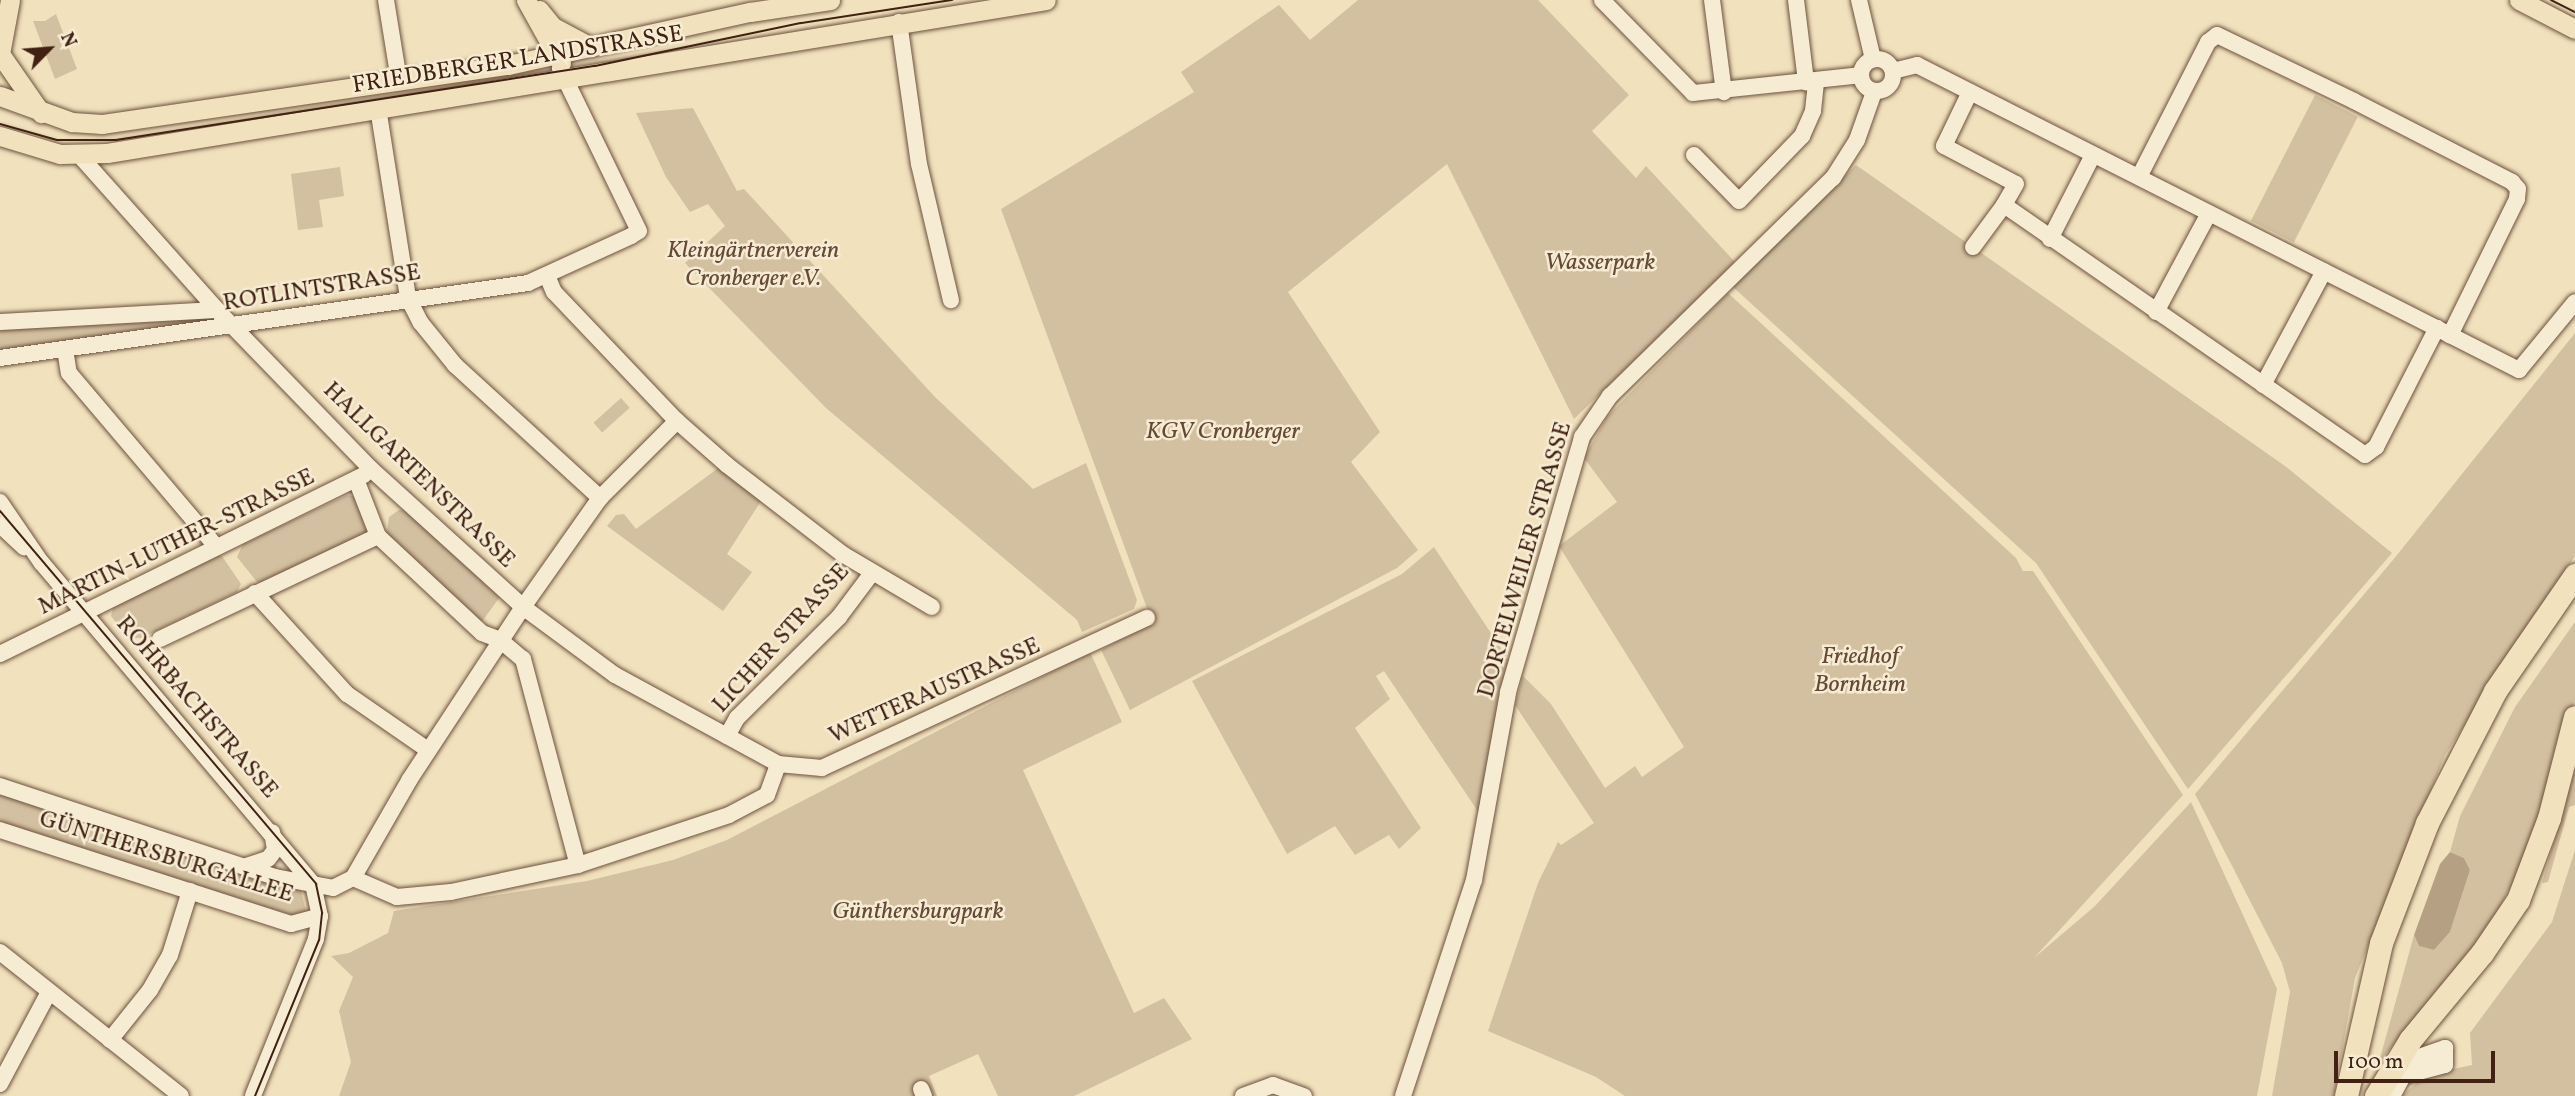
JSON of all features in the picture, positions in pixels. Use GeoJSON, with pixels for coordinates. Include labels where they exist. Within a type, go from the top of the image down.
{"type":"FeatureCollection","features":[{"type":"Feature","properties":{"kind":"highway"},"geometry":{"type":"LineString","coordinates":[[2346,1096],[2381,943],[2427,823],[2495,691],[2575,575]]}},
{"type":"Feature","properties":{"kind":"highway"},"geometry":{"type":"LineString","coordinates":[[2359,1096],[2382,988],[2425,858],[2497,714],[2575,597]]}},
{"type":"Feature","properties":{"kind":"highway"},"geometry":{"type":"LineString","coordinates":[[2376,1096],[2410,1040],[2497,934],[2518,900],[2543,838],[2575,717]]}},
{"type":"Feature","properties":{"kind":"main road"},"geometry":{"type":"LineString","coordinates":[[10,0],[0,54],[42,113]]}},
{"type":"Feature","properties":{"kind":"main road"},"geometry":{"type":"LineString","coordinates":[[526,0],[551,50],[568,70],[591,77]]}},
{"type":"Feature","properties":{"kind":"main road"},"geometry":{"type":"LineString","coordinates":[[532,0],[553,27],[591,47]]}},
{"type":"Feature","properties":{"kind":"main road","name":"FRIEDBERGER LANDSTRASSE"},"geometry":{"type":"LineString","coordinates":[[0,96],[72,122],[102,124],[399,80],[551,50],[591,47],[750,12],[830,0]]}},
{"type":"Feature","properties":{"kind":"main road","name":"FRIEDBERGER LANDSTRASSE"},"geometry":{"type":"LineString","coordinates":[[0,136],[41,150],[79,156],[378,107],[568,81],[898,22],[1046,0]]}},
{"type":"Feature","properties":{"kind":"main road"},"geometry":{"type":"LineString","coordinates":[[2519,0],[2575,29]]}},
{"type":"Feature","properties":{"kind":"street"},"geometry":{"type":"LineString","coordinates":[[386,0],[399,80]]}},
{"type":"Feature","properties":{"kind":"street"},"geometry":{"type":"LineString","coordinates":[[1602,0],[1693,93],[1724,92],[1861,75],[1873,59]]}},
{"type":"Feature","properties":{"kind":"street"},"geometry":{"type":"LineString","coordinates":[[1712,0],[1724,92]]}},
{"type":"Feature","properties":{"kind":"street"},"geometry":{"type":"LineString","coordinates":[[1694,155],[1739,201],[1802,136],[1813,111],[1811,81],[1796,0]]}},
{"type":"Feature","properties":{"kind":"street"},"geometry":{"type":"LineString","coordinates":[[1859,0],[1873,59]]}},
{"type":"Feature","properties":{"kind":"street"},"geometry":{"type":"LineString","coordinates":[[898,22],[919,164],[951,300]]}},
{"type":"Feature","properties":{"kind":"street"},"geometry":{"type":"LineString","coordinates":[[2004,205],[2365,456],[2376,447],[2444,331],[2517,199],[2518,189],[2512,182],[2354,101],[2217,35],[2208,42],[2139,177]]}},
{"type":"Feature","properties":{"kind":"street"},"geometry":{"type":"LineString","coordinates":[[551,50],[568,81]]}},
{"type":"Feature","properties":{"kind":"street"},"geometry":{"type":"LineString","coordinates":[[1873,59],[1881,59],[1893,71]]}},
{"type":"Feature","properties":{"kind":"street"},"geometry":{"type":"LineString","coordinates":[[1893,71],[1917,65],[2519,370],[2575,302]]}},
{"type":"Feature","properties":{"kind":"street"},"geometry":{"type":"LineString","coordinates":[[1861,75],[1866,88],[1874,92],[1890,86],[1893,71]]}},
{"type":"Feature","properties":{"kind":"street","name":"ROTLINTSTRASSE"},"geometry":{"type":"LineString","coordinates":[[0,358],[548,278],[639,230],[568,81]]}},
{"type":"Feature","properties":{"kind":"street","name":"DORTELWEILER STRASSE"},"geometry":{"type":"LineString","coordinates":[[1403,1096],[1474,880],[1508,692],[1582,437],[1610,396],[1833,178],[1857,140],[1874,92]]}},
{"type":"Feature","properties":{"kind":"street"},"geometry":{"type":"LineString","coordinates":[[1970,92],[1944,146],[2015,184],[2004,205],[1973,247]]}},
{"type":"Feature","properties":{"kind":"street"},"geometry":{"type":"LineString","coordinates":[[378,107],[408,298],[421,323],[455,365],[600,498]]}},
{"type":"Feature","properties":{"kind":"street"},"geometry":{"type":"LineString","coordinates":[[2050,239],[2093,155]]}},
{"type":"Feature","properties":{"kind":"street","name":"HALLGARTENSTRASSE"},"geometry":{"type":"LineString","coordinates":[[79,156],[217,310],[371,469],[523,607],[615,675],[778,764]]}},
{"type":"Feature","properties":{"kind":"street"},"geometry":{"type":"LineString","coordinates":[[2156,312],[2209,213]]}},
{"type":"Feature","properties":{"kind":"street"},"geometry":{"type":"LineString","coordinates":[[2263,385],[2324,271]]}},
{"type":"Feature","properties":{"kind":"street"},"geometry":{"type":"LineString","coordinates":[[548,278],[554,292],[677,421],[758,490],[872,573],[932,607]]}},
{"type":"Feature","properties":{"kind":"street","name":"ROTLINTSTRASSE"},"geometry":{"type":"LineString","coordinates":[[0,322],[217,310]]}},
{"type":"Feature","properties":{"kind":"street"},"geometry":{"type":"LineString","coordinates":[[65,349],[69,373],[215,545]]}},
{"type":"Feature","properties":{"kind":"street"},"geometry":{"type":"LineString","coordinates":[[677,421],[600,498],[500,640],[428,750],[354,878],[397,897],[451,892],[579,865],[729,815],[767,795],[778,764]]}},
{"type":"Feature","properties":{"kind":"street","name":"MARTIN-LUTHER-STRASSE"},"geometry":{"type":"LineString","coordinates":[[0,654],[215,545],[357,482],[371,469]]}},
{"type":"Feature","properties":{"kind":"street","name":"HALLGARTENSTRASSE"},"geometry":{"type":"LineString","coordinates":[[357,482],[378,536],[482,633],[500,640],[527,668],[579,865]]}},
{"type":"Feature","properties":{"kind":"street","name":"ROHRBACHSTRASSE"},"geometry":{"type":"LineString","coordinates":[[0,502],[41,562],[272,832],[313,884]]}},
{"type":"Feature","properties":{"kind":"street","name":"ROHRBACHSTRASSE"},"geometry":{"type":"LineString","coordinates":[[0,526],[41,562]]}},
{"type":"Feature","properties":{"kind":"street"},"geometry":{"type":"LineString","coordinates":[[160,639],[378,536]]}},
{"type":"Feature","properties":{"kind":"street","name":"LICHER STRASSE"},"geometry":{"type":"LineString","coordinates":[[727,736],[737,718],[839,617],[872,573]]}},
{"type":"Feature","properties":{"kind":"street"},"geometry":{"type":"LineString","coordinates":[[255,593],[347,694],[428,750]]}},
{"type":"Feature","properties":{"kind":"street","name":"WETTERAUSTRASSE"},"geometry":{"type":"LineString","coordinates":[[778,764],[822,768],[1147,618]]}},
{"type":"Feature","properties":{"kind":"street","name":"GÜNTHERSBURGALLEE"},"geometry":{"type":"LineString","coordinates":[[0,786],[246,866],[313,884],[334,888],[354,878]]}},
{"type":"Feature","properties":{"kind":"street","name":"GÜNTHERSBURGALLEE"},"geometry":{"type":"LineString","coordinates":[[0,830],[291,924],[320,916]]}},
{"type":"Feature","properties":{"kind":"street","name":"GÜNTHERSBURGALLEE"},"geometry":{"type":"LineString","coordinates":[[246,866],[268,859],[275,850],[272,832]]}},
{"type":"Feature","properties":{"kind":"street"},"geometry":{"type":"LineString","coordinates":[[253,1096],[313,950],[320,916],[313,884]]}},
{"type":"Feature","properties":{"kind":"street"},"geometry":{"type":"LineString","coordinates":[[110,1040],[150,990],[170,955],[190,891]]}},
{"type":"Feature","properties":{"kind":"street"},"geometry":{"type":"LineString","coordinates":[[0,952],[181,1096]]}},
{"type":"Feature","properties":{"kind":"street"},"geometry":{"type":"LineString","coordinates":[[0,1084],[49,992]]}},
{"type":"Feature","properties":{"kind":"street"},"geometry":{"type":"LineString","coordinates":[[2392,1096],[2403,1076]]}},
{"type":"Feature","properties":{"kind":"street"},"geometry":{"type":"LineString","coordinates":[[1243,1096],[1273,1085],[1304,1096]]}},
{"type":"Feature","properties":{"kind":"green space","name":"KGV Cronberger"},"geometry":{"type":"Polygon","coordinates":[[[1358,0],[1538,0],[1629,95],[1592,131],[1636,178],[1646,166],[1735,262],[1574,419],[1447,164],[1288,292],[1380,432],[1351,462],[1418,550],[1397,568],[1130,710],[1101,650],[1152,622],[1001,209],[1194,92],[1181,72],[1279,5],[1310,40],[1358,0]]]}},
{"type":"Feature","properties":{"kind":"green space"},"geometry":{"type":"Polygon","coordinates":[[[56,14],[77,69],[55,79],[33,21],[45,21],[56,14]]]}},
{"type":"Feature","properties":{"kind":"green space"},"geometry":{"type":"Polygon","coordinates":[[[2315,95],[2358,117],[2294,242],[2251,221],[2315,95]]]}},
{"type":"Feature","properties":{"kind":"green space","name":"Kleingärtnerverein Cronberger e.V."},"geometry":{"type":"Polygon","coordinates":[[[693,108],[737,191],[744,189],[935,397],[1033,489],[1086,463],[1137,600],[1134,609],[1082,632],[1077,620],[826,408],[685,263],[725,226],[708,204],[690,212],[666,177],[636,113],[693,108]]]}},
{"type":"Feature","properties":{"kind":"green space"},"geometry":{"type":"Polygon","coordinates":[[[1856,165],[2285,466],[2392,553],[2188,789],[2036,563],[1733,287],[1856,165]]]}},
{"type":"Feature","properties":{"kind":"green space"},"geometry":{"type":"Polygon","coordinates":[[[340,167],[344,196],[319,200],[323,227],[298,230],[291,174],[340,167]]]}},
{"type":"Feature","properties":{"kind":"green space","name":"Friedhof Bornheim"},"geometry":{"type":"Polygon","coordinates":[[[1728,293],[2016,558],[2023,571],[2033,571],[2183,795],[2034,958],[2095,906],[2191,802],[2277,989],[2257,1096],[1625,1096],[1596,1077],[1488,1031],[1538,883],[1558,842],[1561,845],[1594,823],[1515,705],[1523,676],[1551,704],[1605,788],[1635,766],[1642,777],[1684,747],[1559,546],[1617,502],[1584,458],[1607,417],[1728,293]]]}},
{"type":"Feature","properties":{"kind":"green space"},"geometry":{"type":"Polygon","coordinates":[[[205,319],[207,323],[0,356],[0,328],[205,319]]]}},
{"type":"Feature","properties":{"kind":"green space"},"geometry":{"type":"Polygon","coordinates":[[[2575,333],[2575,556],[2445,755],[2355,978],[2334,1096],[2272,1096],[2290,992],[2282,963],[2195,794],[2393,560],[2575,333]]]}},
{"type":"Feature","properties":{"kind":"green space"},"geometry":{"type":"Polygon","coordinates":[[[621,398],[630,408],[602,432],[594,423],[621,398]]]}},
{"type":"Feature","properties":{"kind":"green space"},"geometry":{"type":"Polygon","coordinates":[[[725,463],[761,501],[727,554],[752,572],[723,611],[607,526],[616,515],[624,514],[636,529],[725,463]]]}},
{"type":"Feature","properties":{"kind":"green space"},"geometry":{"type":"Polygon","coordinates":[[[347,495],[358,497],[370,534],[268,583],[257,582],[237,557],[243,544],[347,495]]]}},
{"type":"Feature","properties":{"kind":"green space"},"geometry":{"type":"Polygon","coordinates":[[[399,510],[414,510],[502,594],[481,623],[387,533],[389,517],[399,510]]]}},
{"type":"Feature","properties":{"kind":"green space"},"geometry":{"type":"Polygon","coordinates":[[[1434,547],[1510,662],[1479,813],[1384,671],[1376,676],[1390,699],[1355,728],[1421,828],[1399,849],[1389,835],[1355,855],[1335,826],[1287,854],[1192,681],[1402,574],[1434,547]]]}},
{"type":"Feature","properties":{"kind":"green space"},"geometry":{"type":"Polygon","coordinates":[[[215,555],[222,556],[241,584],[237,592],[141,638],[128,638],[111,616],[114,603],[215,555]]]}},
{"type":"Feature","properties":{"kind":"green space"},"geometry":{"type":"Polygon","coordinates":[[[2575,622],[2575,700],[2522,866],[2487,930],[2379,1062],[2414,935],[2419,946],[2434,950],[2450,932],[2470,870],[2464,858],[2450,852],[2460,816],[2515,707],[2575,622]]]}},
{"type":"Feature","properties":{"kind":"green space","name":"Günthersburgpark"},"geometry":{"type":"Polygon","coordinates":[[[1090,652],[1122,722],[1023,770],[1134,1013],[1164,998],[1192,1039],[1074,1096],[998,1096],[978,1054],[929,1076],[937,1096],[339,1096],[351,1062],[339,1011],[353,977],[331,956],[349,953],[388,933],[394,911],[587,881],[673,860],[727,840],[1090,652]]]}},
{"type":"Feature","properties":{"kind":"green space"},"geometry":{"type":"Polygon","coordinates":[[[2575,769],[2575,805],[2569,807],[2548,882],[2542,883],[2575,769]]]}},
{"type":"Feature","properties":{"kind":"green space"},"geometry":{"type":"Polygon","coordinates":[[[0,791],[300,886],[306,912],[298,917],[0,825],[0,791]]]}},
{"type":"Feature","properties":{"kind":"green space"},"geometry":{"type":"Polygon","coordinates":[[[2575,850],[2575,1096],[2402,1096],[2425,1075],[2472,1065],[2470,1033],[2552,922],[2575,850]]]}},
{"type":"Feature","properties":{"kind":"shaded area"},"geometry":{"type":"Polygon","coordinates":[[[2450,852],[2464,858],[2470,870],[2450,932],[2434,950],[2419,946],[2414,935],[2440,864],[2450,852]]]}},
{"type":"Feature","properties":{"kind":"tram line"},"geometry":{"type":"LineString","coordinates":[[0,124],[57,140],[116,140],[595,66],[801,23],[952,0]]}},
{"type":"Feature","properties":{"kind":"tram line"},"geometry":{"type":"LineString","coordinates":[[2551,0],[2575,12]]}},
{"type":"Feature","properties":{"kind":"tram line"},"geometry":{"type":"LineString","coordinates":[[0,511],[316,884],[322,913],[319,940],[255,1096]]}},
{"type":"Feature","properties":{"kind":"park label","name":"Wasserpark"},"geometry":{"type":"Point","coordinates":[1600,264]}}]}
